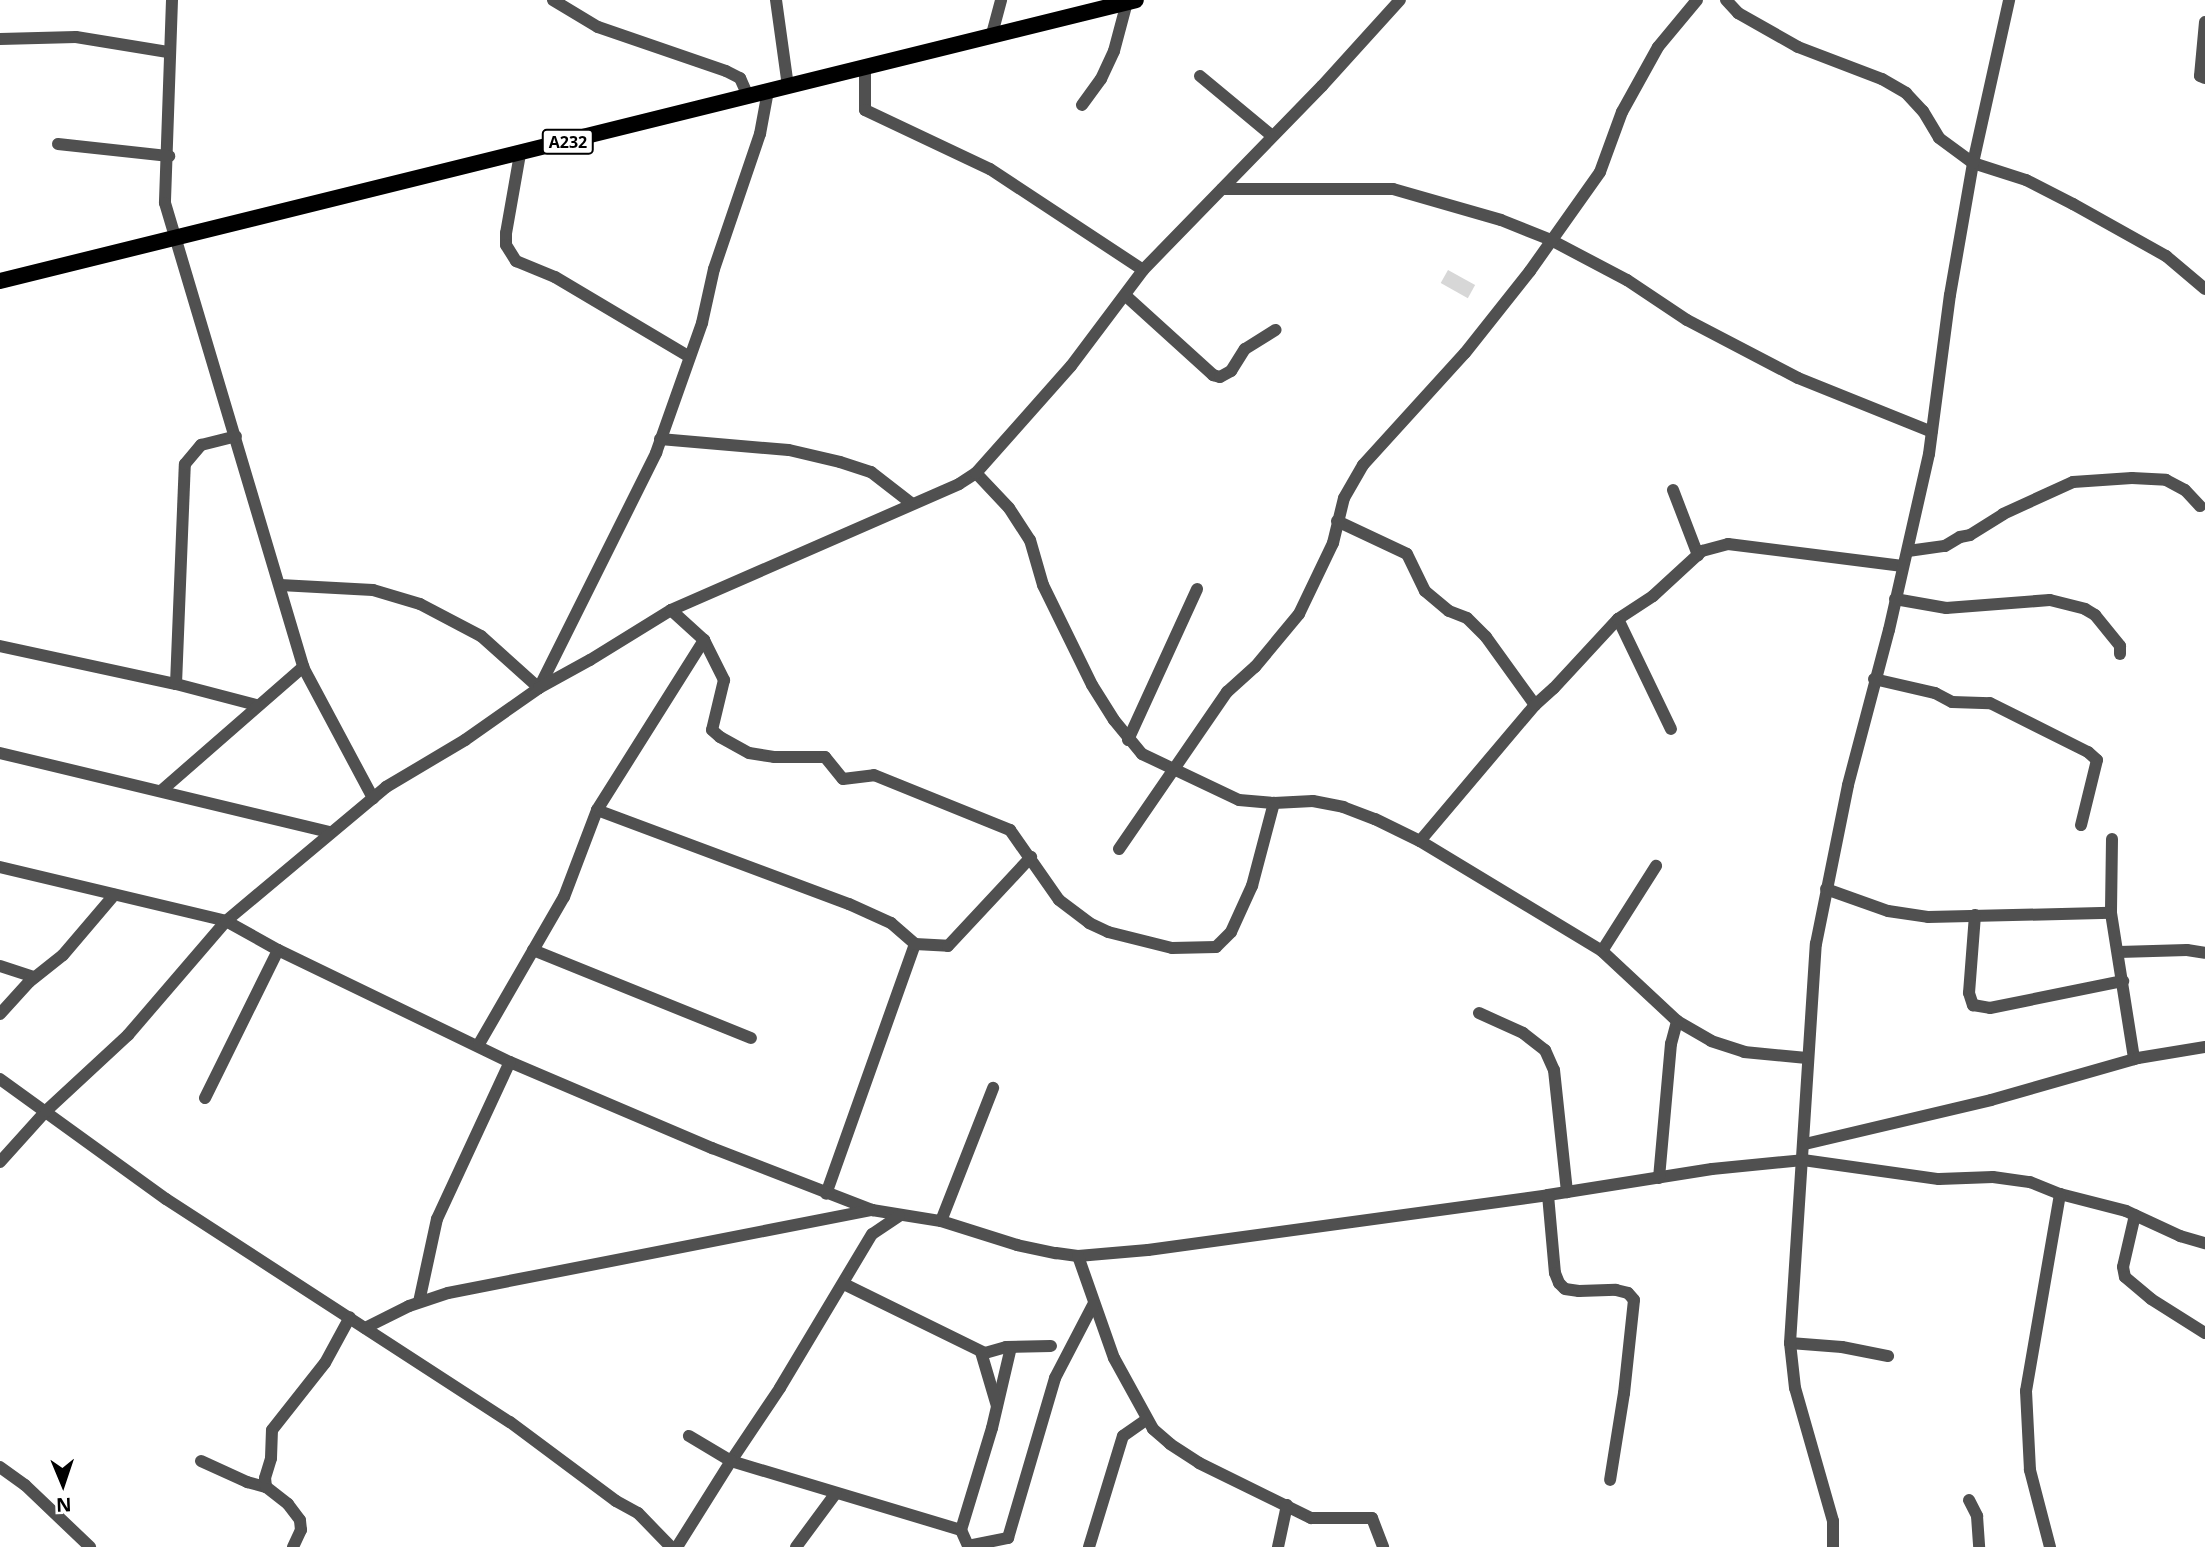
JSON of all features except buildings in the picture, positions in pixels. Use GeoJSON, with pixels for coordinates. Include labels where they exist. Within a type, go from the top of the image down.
{"type":"FeatureCollection","features":[{"type":"Feature","properties":{"kind":"main road","name":"A232"},"geometry":{"type":"LineString","coordinates":[[0,281],[1131,1]]}},
{"type":"Feature","properties":{"kind":"street"},"geometry":{"type":"LineString","coordinates":[[173,0],[168,52],[169,156],[165,203],[303,667],[373,798]]}},
{"type":"Feature","properties":{"kind":"street"},"geometry":{"type":"LineString","coordinates":[[553,0],[598,27],[733,74],[746,85],[748,96]]}},
{"type":"Feature","properties":{"kind":"street"},"geometry":{"type":"LineString","coordinates":[[776,0],[788,87]]}},
{"type":"Feature","properties":{"kind":"street"},"geometry":{"type":"LineString","coordinates":[[992,34],[1002,0]]}},
{"type":"Feature","properties":{"kind":"street"},"geometry":{"type":"LineString","coordinates":[[0,1162],[46,1111],[128,1035],[226,921],[373,798],[465,740],[539,688],[671,610],[958,484],[976,473],[1070,366],[1126,296],[1143,270],[1222,190],[1271,135],[1322,86],[1400,0]]}},
{"type":"Feature","properties":{"kind":"street"},"geometry":{"type":"LineString","coordinates":[[1119,849],[1227,692],[1255,667],[1299,614],[1333,543],[1344,498],[1363,466],[1465,353],[1600,172],[1622,111],[1658,47],[1697,0]]}},
{"type":"Feature","properties":{"kind":"street"},"geometry":{"type":"LineString","coordinates":[[1726,0],[1738,13],[1798,47],[1882,79],[1906,93],[1923,111],[1939,138],[1973,163],[2026,180],[2073,204],[2166,256],[2205,289]]}},
{"type":"Feature","properties":{"kind":"street"},"geometry":{"type":"LineString","coordinates":[[1833,1547],[1833,1521],[1795,1388],[1790,1343],[1816,944],[1874,680],[1908,551],[1932,432],[1950,295],[1973,163],[2009,0]]}},
{"type":"Feature","properties":{"kind":"street"},"geometry":{"type":"LineString","coordinates":[[1082,105],[1101,79],[1131,1]]}},
{"type":"Feature","properties":{"kind":"street"},"geometry":{"type":"LineString","coordinates":[[2205,22],[2200,76],[2205,78]]}},
{"type":"Feature","properties":{"kind":"street"},"geometry":{"type":"LineString","coordinates":[[0,38],[76,37],[168,52]]}},
{"type":"Feature","properties":{"kind":"street"},"geometry":{"type":"LineString","coordinates":[[865,67],[865,110],[990,169],[1143,270]]}},
{"type":"Feature","properties":{"kind":"street"},"geometry":{"type":"LineString","coordinates":[[1200,76],[1271,135]]}},
{"type":"Feature","properties":{"kind":"street"},"geometry":{"type":"LineString","coordinates":[[539,688],[660,439],[702,323],[714,269],[760,134],[768,91]]}},
{"type":"Feature","properties":{"kind":"street"},"geometry":{"type":"LineString","coordinates":[[58,144],[169,156]]}},
{"type":"Feature","properties":{"kind":"street"},"geometry":{"type":"LineString","coordinates":[[520,154],[506,233],[506,245],[516,261],[555,277],[688,356]]}},
{"type":"Feature","properties":{"kind":"street"},"geometry":{"type":"LineString","coordinates":[[1222,190],[1393,189],[1501,220],[1551,240],[1643,288],[1687,320],[1798,378],[1932,432]]}},
{"type":"Feature","properties":{"kind":"street"},"geometry":{"type":"LineString","coordinates":[[1126,296],[1213,375],[1220,377],[1231,371],[1245,349],[1275,330]]}},
{"type":"Feature","properties":{"kind":"street"},"geometry":{"type":"LineString","coordinates":[[176,684],[185,464],[201,445],[236,436]]}},
{"type":"Feature","properties":{"kind":"street"},"geometry":{"type":"LineString","coordinates":[[660,439],[789,450],[840,462],[871,472],[911,503]]}},
{"type":"Feature","properties":{"kind":"street"},"geometry":{"type":"LineString","coordinates":[[976,473],[1009,508],[1030,540],[1043,584],[1092,685],[1128,740],[1142,754],[1240,800],[1274,803],[1313,801],[1343,807],[1420,841],[1602,951],[1677,1021],[1711,1041],[1744,1052],[1788,1059],[1807,1058]]}},
{"type":"Feature","properties":{"kind":"street"},"geometry":{"type":"LineString","coordinates":[[1908,551],[1945,546],[2036,497],[2073,482],[2132,478],[2166,480],[2185,490],[2200,506]]}},
{"type":"Feature","properties":{"kind":"street"},"geometry":{"type":"LineString","coordinates":[[1673,490],[1698,555]]}},
{"type":"Feature","properties":{"kind":"street"},"geometry":{"type":"LineString","coordinates":[[1338,521],[1407,554],[1425,591],[1449,611],[1467,618],[1486,638],[1535,705]]}},
{"type":"Feature","properties":{"kind":"street"},"geometry":{"type":"LineString","coordinates":[[1420,841],[1535,705],[1618,620],[1653,596],[1698,555],[1728,544],[1903,566]]}},
{"type":"Feature","properties":{"kind":"street"},"geometry":{"type":"LineString","coordinates":[[280,585],[373,590],[421,604],[481,636],[539,688]]}},
{"type":"Feature","properties":{"kind":"street"},"geometry":{"type":"LineString","coordinates":[[1128,740],[1197,589]]}},
{"type":"Feature","properties":{"kind":"street"},"geometry":{"type":"LineString","coordinates":[[1895,600],[1946,608],[2050,600],[2085,609],[2095,615],[2120,646],[2120,654]]}},
{"type":"Feature","properties":{"kind":"street"},"geometry":{"type":"LineString","coordinates":[[671,610],[704,640],[724,680],[712,730],[720,737],[749,753],[774,757],[825,757],[843,779],[874,775],[1010,830],[1059,900],[1089,923],[1172,948],[1216,947],[1231,932],[1252,886],[1274,803]]}},
{"type":"Feature","properties":{"kind":"street"},"geometry":{"type":"LineString","coordinates":[[1618,620],[1671,729]]}},
{"type":"Feature","properties":{"kind":"street"},"geometry":{"type":"LineString","coordinates":[[479,1044],[564,897],[597,810],[704,640]]}},
{"type":"Feature","properties":{"kind":"street"},"geometry":{"type":"LineString","coordinates":[[0,646],[176,684],[256,705]]}},
{"type":"Feature","properties":{"kind":"street"},"geometry":{"type":"LineString","coordinates":[[160,791],[303,667]]}},
{"type":"Feature","properties":{"kind":"street"},"geometry":{"type":"LineString","coordinates":[[1874,680],[1935,693],[1952,702],[1990,703],[2088,752],[2097,760],[2081,825]]}},
{"type":"Feature","properties":{"kind":"street"},"geometry":{"type":"LineString","coordinates":[[0,753],[330,832]]}},
{"type":"Feature","properties":{"kind":"street"},"geometry":{"type":"LineString","coordinates":[[597,810],[849,904],[891,923],[915,944],[948,946],[1031,857]]}},
{"type":"Feature","properties":{"kind":"street"},"geometry":{"type":"LineString","coordinates":[[2112,839],[2111,913],[2134,1059]]}},
{"type":"Feature","properties":{"kind":"street"},"geometry":{"type":"LineString","coordinates":[[1602,951],[1656,866]]}},
{"type":"Feature","properties":{"kind":"street"},"geometry":{"type":"LineString","coordinates":[[0,867],[226,921],[278,950],[479,1044],[510,1062],[827,1194],[872,1210],[941,1221],[1017,1245],[1078,1256],[1148,1250],[1803,1160],[1938,1180],[1993,1177],[2030,1182],[2060,1194],[2135,1215],[2180,1236],[2205,1243]]}},
{"type":"Feature","properties":{"kind":"street"},"geometry":{"type":"LineString","coordinates":[[1826,889],[1888,911],[1928,917],[2111,913]]}},
{"type":"Feature","properties":{"kind":"street"},"geometry":{"type":"LineString","coordinates":[[0,1014],[5,1004],[34,977],[64,955],[114,895]]}},
{"type":"Feature","properties":{"kind":"street"},"geometry":{"type":"LineString","coordinates":[[1975,915],[1969,993],[1973,1005],[1990,1007],[2123,981]]}},
{"type":"Feature","properties":{"kind":"street"},"geometry":{"type":"LineString","coordinates":[[827,1194],[915,944]]}},
{"type":"Feature","properties":{"kind":"street"},"geometry":{"type":"LineString","coordinates":[[205,1098],[278,950]]}},
{"type":"Feature","properties":{"kind":"street"},"geometry":{"type":"LineString","coordinates":[[533,950],[751,1038]]}},
{"type":"Feature","properties":{"kind":"street"},"geometry":{"type":"LineString","coordinates":[[2119,952],[2188,950],[2205,953]]}},
{"type":"Feature","properties":{"kind":"street"},"geometry":{"type":"LineString","coordinates":[[0,966],[34,977]]}},
{"type":"Feature","properties":{"kind":"street"},"geometry":{"type":"LineString","coordinates":[[1479,1013],[1523,1033],[1545,1050],[1554,1070],[1567,1192]]}},
{"type":"Feature","properties":{"kind":"street"},"geometry":{"type":"LineString","coordinates":[[1659,1178],[1671,1044],[1677,1021]]}},
{"type":"Feature","properties":{"kind":"street"},"geometry":{"type":"LineString","coordinates":[[1805,1143],[1991,1100],[2134,1059],[2205,1046]]}},
{"type":"Feature","properties":{"kind":"street"},"geometry":{"type":"LineString","coordinates":[[419,1302],[437,1219],[510,1062]]}},
{"type":"Feature","properties":{"kind":"street"},"geometry":{"type":"LineString","coordinates":[[0,1079],[166,1199],[350,1317],[415,1363],[494,1411],[615,1501],[638,1513],[671,1547]]}},
{"type":"Feature","properties":{"kind":"street"},"geometry":{"type":"LineString","coordinates":[[941,1221],[993,1088]]}},
{"type":"Feature","properties":{"kind":"street"},"geometry":{"type":"LineString","coordinates":[[2050,1547],[2030,1471],[2025,1391],[2060,1194]]}},
{"type":"Feature","properties":{"kind":"street"},"geometry":{"type":"LineString","coordinates":[[1548,1195],[1555,1273],[1559,1283],[1565,1289],[1628,1293],[1634,1300],[1625,1393],[1610,1480]]}},
{"type":"Feature","properties":{"kind":"street"},"geometry":{"type":"LineString","coordinates":[[365,1328],[419,1302],[469,1289],[872,1210]]}},
{"type":"Feature","properties":{"kind":"street"},"geometry":{"type":"LineString","coordinates":[[2135,1215],[2123,1267],[2124,1277],[2151,1299],[2205,1333]]}},
{"type":"Feature","properties":{"kind":"street"},"geometry":{"type":"LineString","coordinates":[[677,1547],[844,1284],[872,1234],[899,1216]]}},
{"type":"Feature","properties":{"kind":"street"},"geometry":{"type":"LineString","coordinates":[[1078,1256],[1093,1305],[1114,1358],[1147,1419],[1170,1444],[1199,1463],[1311,1518],[1372,1518],[1383,1547]]}},
{"type":"Feature","properties":{"kind":"street"},"geometry":{"type":"LineString","coordinates":[[844,1284],[981,1352],[1012,1347],[1051,1346]]}},
{"type":"Feature","properties":{"kind":"street"},"geometry":{"type":"LineString","coordinates":[[1012,1347],[998,1406],[961,1530],[968,1547],[1008,1538],[1055,1378],[1093,1305]]}},
{"type":"Feature","properties":{"kind":"street"},"geometry":{"type":"LineString","coordinates":[[266,1487],[272,1430],[325,1363],[350,1317]]}},
{"type":"Feature","properties":{"kind":"street"},"geometry":{"type":"LineString","coordinates":[[1790,1343],[1842,1347],[1888,1356]]}},
{"type":"Feature","properties":{"kind":"street"},"geometry":{"type":"LineString","coordinates":[[981,1352],[998,1406]]}},
{"type":"Feature","properties":{"kind":"street"},"geometry":{"type":"LineString","coordinates":[[1089,1547],[1123,1436],[1147,1419]]}},
{"type":"Feature","properties":{"kind":"street"},"geometry":{"type":"LineString","coordinates":[[689,1436],[731,1461],[961,1530]]}},
{"type":"Feature","properties":{"kind":"street"},"geometry":{"type":"LineString","coordinates":[[201,1461],[247,1482],[266,1487],[288,1504],[300,1520],[301,1530],[293,1547]]}},
{"type":"Feature","properties":{"kind":"street"},"geometry":{"type":"LineString","coordinates":[[0,1467],[26,1485],[90,1547]]}},
{"type":"Feature","properties":{"kind":"street"},"geometry":{"type":"LineString","coordinates":[[796,1547],[836,1493]]}},
{"type":"Feature","properties":{"kind":"street"},"geometry":{"type":"LineString","coordinates":[[1969,1500],[1977,1516],[1979,1547]]}},
{"type":"Feature","properties":{"kind":"street"},"geometry":{"type":"LineString","coordinates":[[1278,1547],[1287,1505]]}},
{"type":"Feature","properties":{"kind":"shaded area"},"geometry":{"type":"Polygon","coordinates":[[[1448,270],[1475,285],[1468,298],[1441,283],[1448,270]]]}}]}
